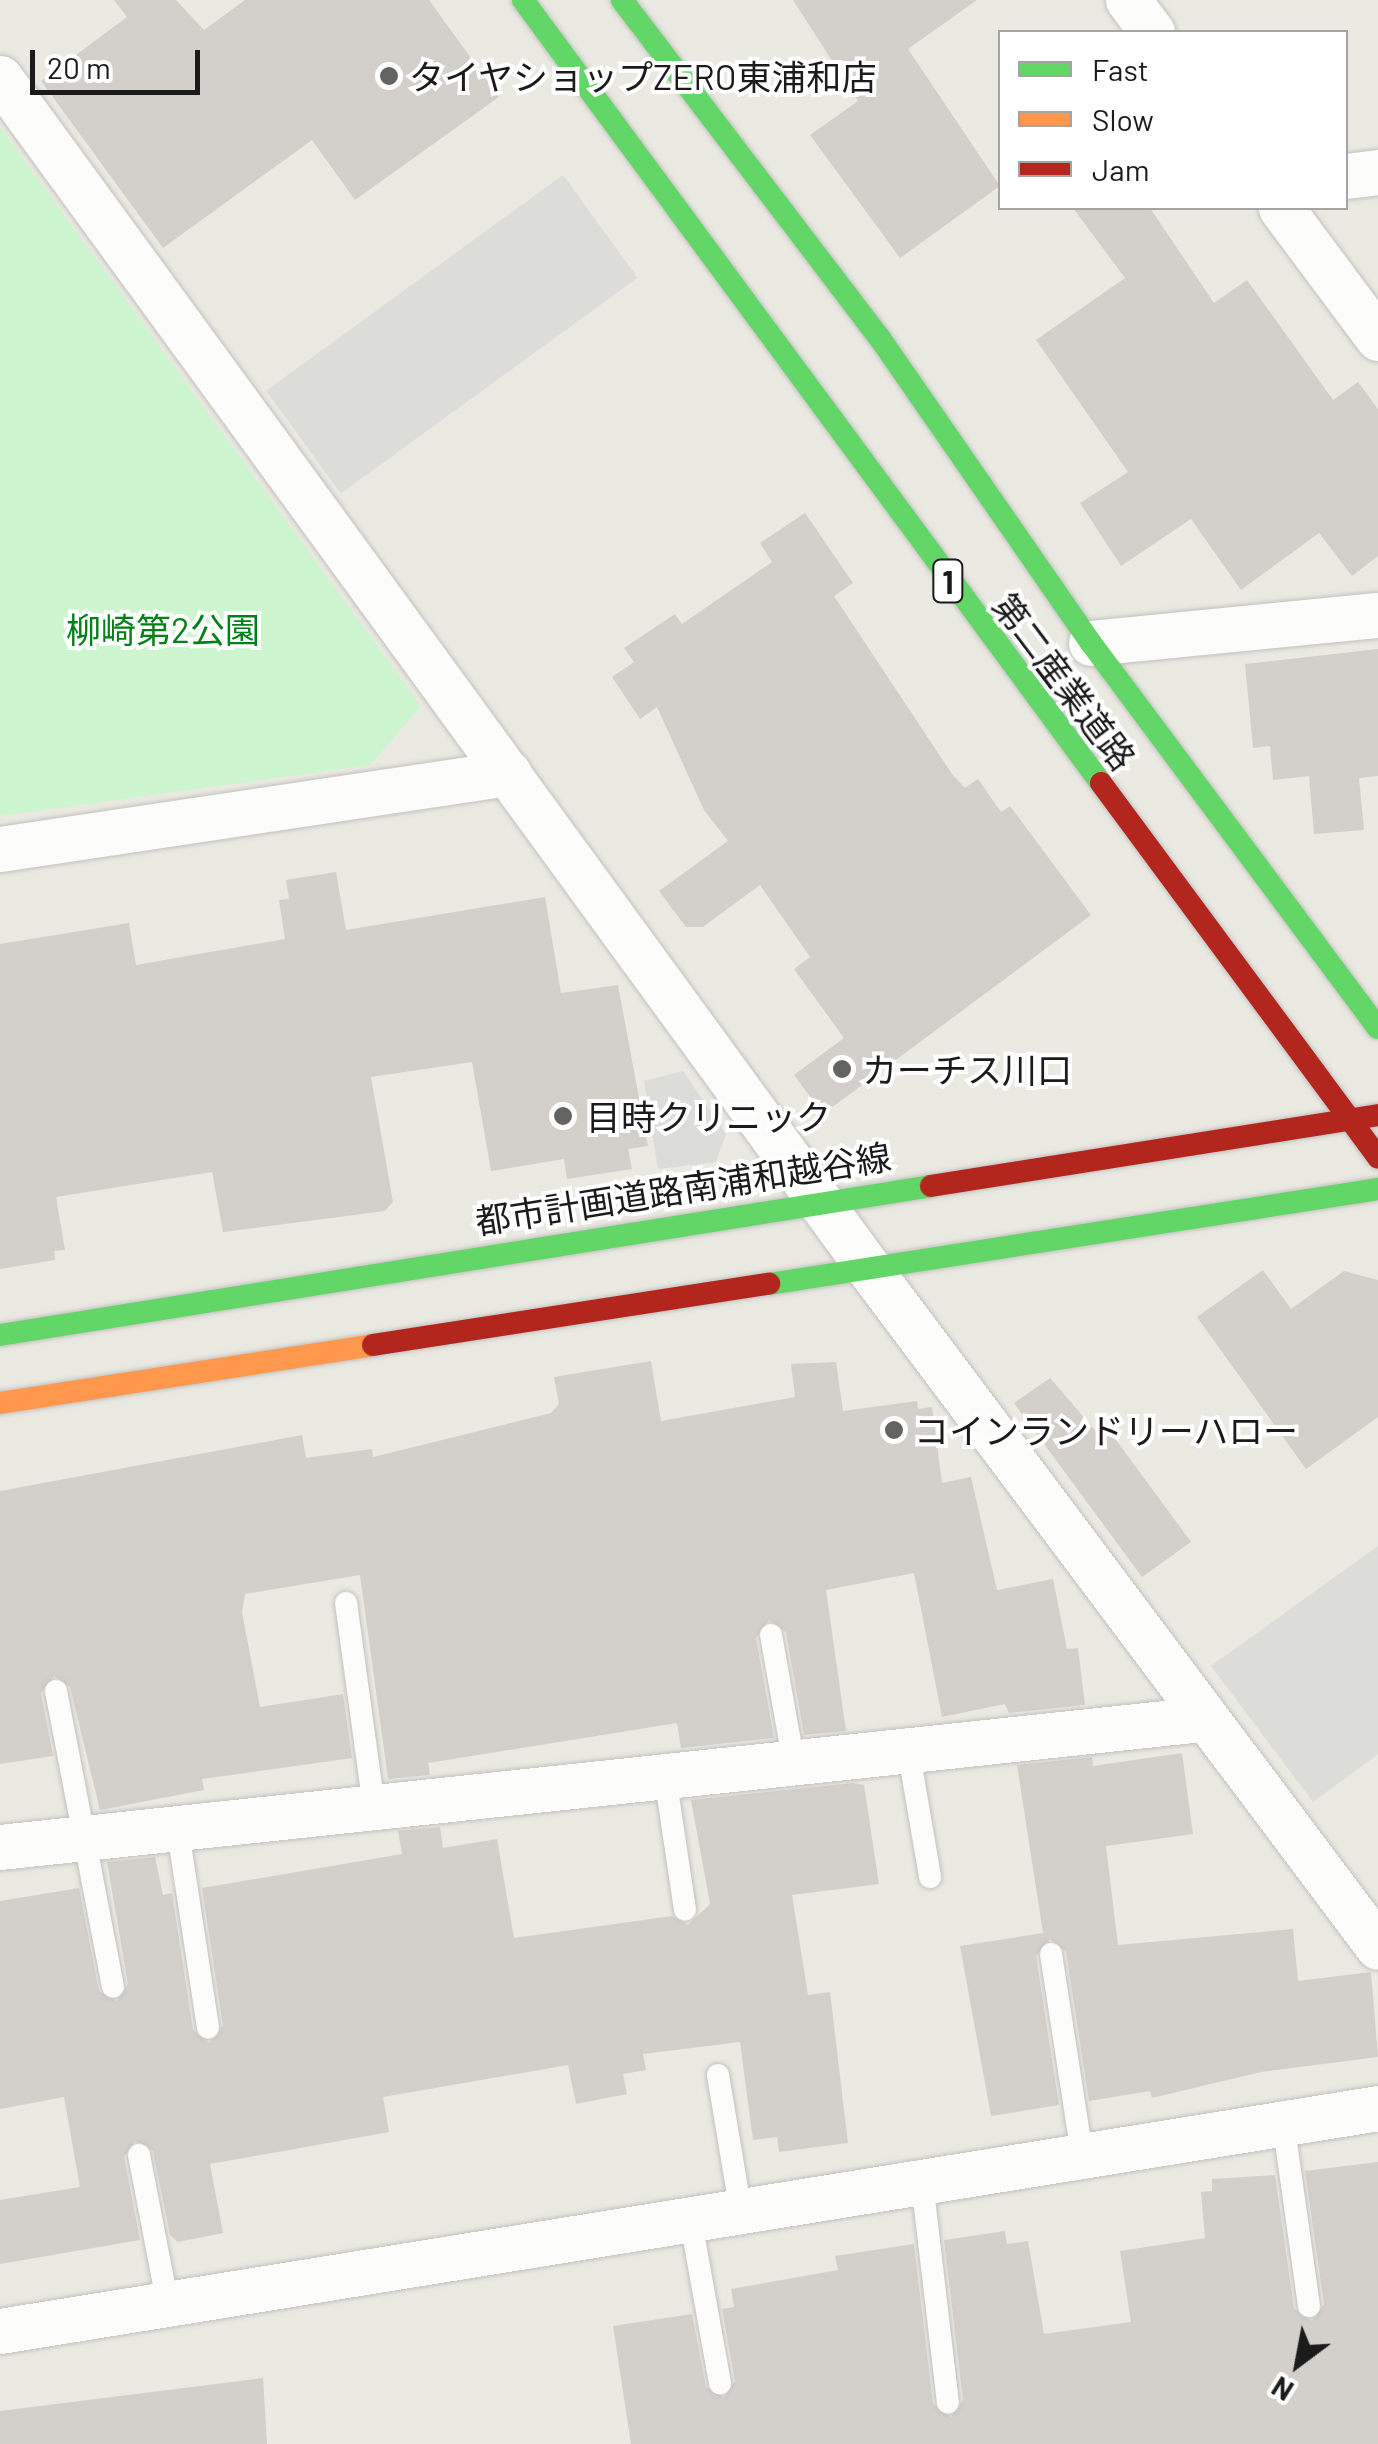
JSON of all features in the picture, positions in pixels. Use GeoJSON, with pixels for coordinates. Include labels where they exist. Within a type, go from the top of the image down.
{"type":"FeatureCollection","features":[{"type":"Feature","properties":{"kind":"street","name":"第二産業道路"},"geometry":{"type":"LineString","coordinates":[[523,0],[1378,1158]]}},
{"type":"Feature","properties":{"kind":"street","name":"第二産業道路"},"geometry":{"type":"LineString","coordinates":[[622,0],[880,337],[1091,643],[1378,1028]]}},
{"type":"Feature","properties":{"kind":"street"},"geometry":{"type":"LineString","coordinates":[[1128,0],[1150,30]]}},
{"type":"Feature","properties":{"kind":"street"},"geometry":{"type":"LineString","coordinates":[[0,78],[820,1201],[1202,1719],[1378,1947]]}},
{"type":"Feature","properties":{"kind":"street"},"geometry":{"type":"LineString","coordinates":[[1348,176],[1378,172]]}},
{"type":"Feature","properties":{"kind":"street"},"geometry":{"type":"LineString","coordinates":[[1282,210],[1378,338]]}},
{"type":"Feature","properties":{"kind":"street"},"geometry":{"type":"LineString","coordinates":[[1091,643],[1378,615]]}},
{"type":"Feature","properties":{"kind":"street"},"geometry":{"type":"LineString","coordinates":[[0,849],[508,773]]}},
{"type":"Feature","properties":{"kind":"street","name":"都市計画道路南浦和越谷線"},"geometry":{"type":"LineString","coordinates":[[0,1335],[820,1201],[1378,1116]]}},
{"type":"Feature","properties":{"kind":"street"},"geometry":{"type":"LineString","coordinates":[[0,1403],[1378,1189]]}},
{"type":"Feature","properties":{"kind":"street"},"geometry":{"type":"LineString","coordinates":[[0,1847],[665,1776],[793,1758],[1202,1719]]}},
{"type":"Feature","properties":{"kind":"street"},"geometry":{"type":"LineString","coordinates":[[0,2331],[1378,2108]]}},
{"type":"Feature","properties":{"kind":"lane"},"geometry":{"type":"LineString","coordinates":[[346,1603],[374,1808]]}},
{"type":"Feature","properties":{"kind":"lane"},"geometry":{"type":"LineString","coordinates":[[771,1634],[793,1758]]}},
{"type":"Feature","properties":{"kind":"lane"},"geometry":{"type":"LineString","coordinates":[[56,1691],[113,1987]]}},
{"type":"Feature","properties":{"kind":"lane"},"geometry":{"type":"LineString","coordinates":[[908,1748],[930,1877]]}},
{"type":"Feature","properties":{"kind":"lane"},"geometry":{"type":"LineString","coordinates":[[665,1776],[685,1910]]}},
{"type":"Feature","properties":{"kind":"lane"},"geometry":{"type":"LineString","coordinates":[[177,1826],[208,2028]]}},
{"type":"Feature","properties":{"kind":"lane"},"geometry":{"type":"LineString","coordinates":[[1051,1954],[1082,2154]]}},
{"type":"Feature","properties":{"kind":"lane"},"geometry":{"type":"LineString","coordinates":[[718,2075],[741,2213]]}},
{"type":"Feature","properties":{"kind":"lane"},"geometry":{"type":"LineString","coordinates":[[1282,2121],[1309,2306]]}},
{"type":"Feature","properties":{"kind":"lane"},"geometry":{"type":"LineString","coordinates":[[139,2155],[168,2305]]}},
{"type":"Feature","properties":{"kind":"lane"},"geometry":{"type":"LineString","coordinates":[[922,2182],[948,2402]]}},
{"type":"Feature","properties":{"kind":"lane"},"geometry":{"type":"LineString","coordinates":[[691,2222],[720,2383]]}},
{"type":"Feature","properties":{"kind":"green space","name":"柳崎第2公園"},"geometry":{"type":"Polygon","coordinates":[[[0,127],[421,706],[370,765],[0,816],[0,127]]]}},
{"type":"Feature","properties":{"kind":"shaded area"},"geometry":{"type":"Polygon","coordinates":[[[563,175],[638,278],[341,493],[266,391],[563,175]]]}},
{"type":"Feature","properties":{"kind":"shaded area"},"geometry":{"type":"Polygon","coordinates":[[[683,1071],[726,1134],[716,1162],[658,1169],[644,1081],[683,1071]]]}},
{"type":"Feature","properties":{"kind":"shaded area"},"geometry":{"type":"Polygon","coordinates":[[[1378,1546],[1378,1754],[1313,1802],[1211,1666],[1378,1546]]]}},
{"type":"Feature","properties":{"kind":"building"},"geometry":{"type":"Polygon","coordinates":[[[114,0],[176,0],[204,30],[245,0],[429,0],[499,97],[355,200],[312,140],[163,248],[41,81],[127,17],[114,0]]]}},
{"type":"Feature","properties":{"kind":"building"},"geometry":{"type":"Polygon","coordinates":[[[793,0],[977,0],[908,49],[998,187],[900,258],[810,135],[858,101],[793,0]]]}},
{"type":"Feature","properties":{"kind":"building"},"geometry":{"type":"Polygon","coordinates":[[[1074,210],[1151,210],[1214,303],[1247,280],[1333,400],[1358,382],[1378,409],[1378,556],[1352,576],[1319,533],[1241,590],[1191,519],[1121,566],[1080,503],[1128,472],[1036,340],[1125,278],[1074,210]]]}},
{"type":"Feature","properties":{"kind":"building"},"geometry":{"type":"Polygon","coordinates":[[[805,513],[853,583],[834,596],[952,774],[965,788],[978,779],[1001,812],[1010,806],[1091,915],[823,1114],[794,1075],[844,1038],[794,969],[810,957],[760,885],[703,927],[686,927],[659,891],[728,841],[704,810],[657,707],[640,719],[612,677],[634,662],[624,648],[675,614],[682,624],[772,562],[760,543],[805,513]]]}},
{"type":"Feature","properties":{"kind":"building"},"geometry":{"type":"Polygon","coordinates":[[[1378,649],[1378,776],[1359,778],[1364,830],[1314,834],[1309,776],[1273,780],[1270,746],[1253,748],[1245,664],[1378,649]]]}},
{"type":"Feature","properties":{"kind":"building"},"geometry":{"type":"Polygon","coordinates":[[[336,872],[346,930],[545,897],[561,993],[618,985],[648,1146],[628,1149],[632,1169],[567,1179],[564,1159],[491,1171],[472,1062],[371,1077],[393,1202],[385,1211],[223,1232],[212,1172],[56,1197],[65,1250],[54,1251],[55,1260],[0,1269],[0,944],[129,923],[136,965],[285,939],[279,900],[289,899],[286,880],[336,872]]]}},
{"type":"Feature","properties":{"kind":"building"},"geometry":{"type":"Polygon","coordinates":[[[1263,1270],[1291,1309],[1344,1271],[1378,1280],[1378,1417],[1306,1469],[1197,1317],[1263,1270]]]}},
{"type":"Feature","properties":{"kind":"building"},"geometry":{"type":"Polygon","coordinates":[[[651,1361],[661,1421],[795,1397],[791,1364],[836,1362],[843,1411],[917,1401],[918,1409],[932,1407],[942,1483],[971,1477],[997,1590],[1053,1579],[1067,1649],[1078,1648],[1085,1705],[1009,1713],[1005,1704],[942,1717],[914,1573],[826,1590],[846,1731],[804,1735],[786,1632],[769,1620],[756,1638],[774,1738],[681,1748],[677,1723],[428,1763],[430,1775],[388,1779],[360,1575],[245,1594],[242,1612],[260,1707],[343,1694],[352,1758],[202,1779],[204,1790],[100,1810],[70,1687],[54,1676],[41,1693],[53,1756],[0,1764],[0,1491],[302,1435],[306,1458],[372,1449],[373,1457],[551,1413],[559,1404],[554,1377],[651,1361]]]}},
{"type":"Feature","properties":{"kind":"building"},"geometry":{"type":"Polygon","coordinates":[[[1050,1378],[1100,1436],[1108,1429],[1191,1542],[1142,1577],[1014,1403],[1050,1378]]]}},
{"type":"Feature","properties":{"kind":"building"},"geometry":{"type":"Polygon","coordinates":[[[1182,1753],[1193,1834],[1106,1846],[1118,1945],[1293,1929],[1298,1981],[1371,1972],[1378,2057],[1261,2072],[1152,2098],[1150,2091],[1089,2101],[1066,1952],[1050,1939],[1036,1956],[1059,2105],[991,2116],[960,1946],[1043,1933],[1017,1765],[1092,1757],[1093,1766],[1182,1753]]]}},
{"type":"Feature","properties":{"kind":"building"},"geometry":{"type":"Polygon","coordinates":[[[864,1785],[879,1884],[792,1895],[808,1995],[830,1992],[848,2143],[779,2152],[777,2137],[753,2140],[740,2042],[643,2054],[646,2070],[623,2074],[627,2094],[576,2104],[568,2065],[383,2097],[389,2132],[210,2164],[223,2233],[178,2242],[170,2235],[153,2151],[135,2141],[124,2157],[140,2240],[0,2264],[0,2200],[80,2187],[64,2097],[0,2109],[0,1901],[79,1888],[99,1991],[117,2001],[128,1984],[107,1862],[155,1857],[163,1895],[172,1893],[193,2030],[209,2043],[223,2026],[202,1888],[402,1854],[398,1831],[440,1827],[443,1848],[497,1839],[514,1938],[672,1916],[688,1925],[710,1904],[691,1800],[864,1785]]]}},
{"type":"Feature","properties":{"kind":"building"},"geometry":{"type":"Polygon","coordinates":[[[1378,2162],[1378,2444],[631,2444],[613,2326],[692,2314],[706,2387],[724,2397],[735,2381],[722,2309],[734,2307],[731,2289],[838,2270],[835,2256],[914,2244],[933,2404],[951,2417],[963,2400],[944,2240],[1005,2231],[1007,2244],[1028,2241],[1044,2334],[1131,2322],[1120,2251],[1205,2238],[1201,2192],[1212,2191],[1212,2179],[1275,2175],[1294,2308],[1312,2321],[1324,2304],[1305,2171],[1378,2162]]]}},
{"type":"Feature","properties":{"kind":"building"},"geometry":{"type":"Polygon","coordinates":[[[263,2378],[267,2444],[0,2444],[0,2411],[263,2378]]]}},
{"type":"Feature","properties":{"kind":"traffic: fast"},"geometry":{"type":"LineString","coordinates":[[523,0],[1101,783]]}},
{"type":"Feature","properties":{"kind":"traffic: fast"},"geometry":{"type":"LineString","coordinates":[[622,0],[879,337],[1091,643],[1378,1028]]}},
{"type":"Feature","properties":{"kind":"traffic: fast"},"geometry":{"type":"LineString","coordinates":[[0,1335],[931,1186]]}},
{"type":"Feature","properties":{"kind":"traffic: fast"},"geometry":{"type":"LineString","coordinates":[[769,1284],[1378,1189]]}},
{"type":"Feature","properties":{"kind":"traffic: slow"},"geometry":{"type":"LineString","coordinates":[[0,1403],[373,1345]]}},
{"type":"Feature","properties":{"kind":"traffic: jam"},"geometry":{"type":"LineString","coordinates":[[1101,783],[1378,1158]]}},
{"type":"Feature","properties":{"kind":"traffic: jam"},"geometry":{"type":"LineString","coordinates":[[931,1186],[1378,1115]]}},
{"type":"Feature","properties":{"kind":"traffic: jam"},"geometry":{"type":"LineString","coordinates":[[373,1345],[769,1284]]}},
{"type":"Feature","properties":{"kind":"place","name":"タイヤショップZERO東浦和店"},"geometry":{"type":"Point","coordinates":[389,76]}},
{"type":"Feature","properties":{"kind":"place","name":"カーチス川口"},"geometry":{"type":"Point","coordinates":[842,1069]}},
{"type":"Feature","properties":{"kind":"place","name":"目時クリニック"},"geometry":{"type":"Point","coordinates":[563,1116]}},
{"type":"Feature","properties":{"kind":"place","name":"コインランドリーハロー"},"geometry":{"type":"Point","coordinates":[894,1430]}}]}
